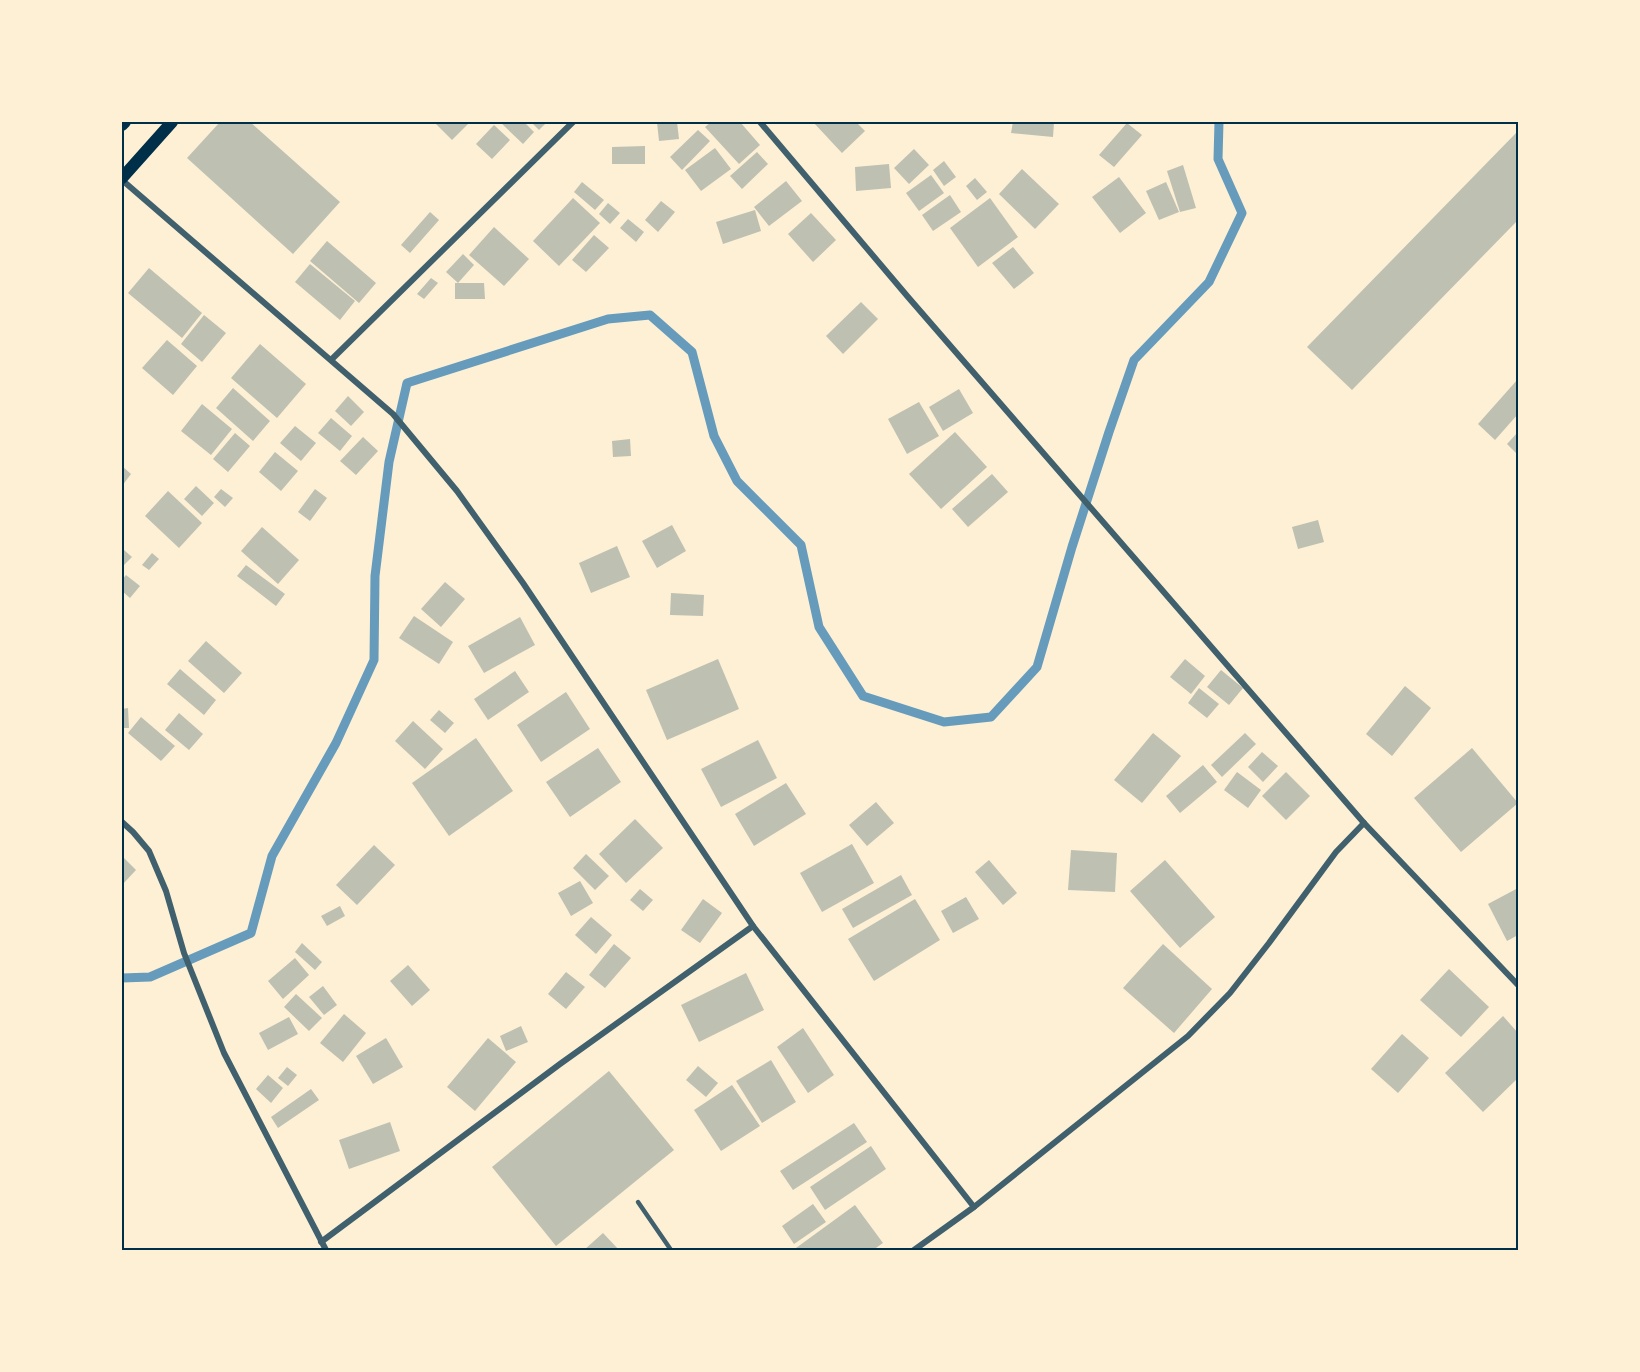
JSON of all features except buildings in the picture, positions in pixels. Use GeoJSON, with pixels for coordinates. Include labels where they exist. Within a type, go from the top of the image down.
{"type":"FeatureCollection","features":[{"type":"Feature","properties":{"kind":"main road"},"geometry":{"type":"LineString","coordinates":[[122,125],[125,122]]}},
{"type":"Feature","properties":{"kind":"main road"},"geometry":{"type":"LineString","coordinates":[[122,179],[172,122]]}},
{"type":"Feature","properties":{"kind":"street"},"geometry":{"type":"LineString","coordinates":[[332,360],[573,122]]}},
{"type":"Feature","properties":{"kind":"street"},"geometry":{"type":"LineString","coordinates":[[760,122],[908,297],[1364,823],[1518,985]]}},
{"type":"Feature","properties":{"kind":"street"},"geometry":{"type":"LineString","coordinates":[[122,179],[393,414],[414,439],[457,491],[523,583],[753,926],[974,1207]]}},
{"type":"Feature","properties":{"kind":"street"},"geometry":{"type":"LineString","coordinates":[[122,822],[133,831],[149,851],[166,891],[184,953],[224,1053],[326,1251]]}},
{"type":"Feature","properties":{"kind":"street"},"geometry":{"type":"LineString","coordinates":[[914,1251],[974,1207],[1188,1036],[1230,993],[1336,852],[1364,823]]}},
{"type":"Feature","properties":{"kind":"street"},"geometry":{"type":"LineString","coordinates":[[321,1242],[560,1064],[753,926]]}},
{"type":"Feature","properties":{"kind":"lane"},"geometry":{"type":"LineString","coordinates":[[638,1202],[671,1251]]}},
{"type":"Feature","properties":{"kind":"waterway"},"geometry":{"type":"LineString","coordinates":[[122,978],[150,977],[251,933],[272,856],[336,743],[374,660],[375,576],[389,462],[407,383],[608,319],[650,315],[692,352],[714,436],[737,481],[801,545],[819,627],[863,696],[944,722],[991,717],[1037,667],[1072,547],[1134,360],[1209,282],[1242,213],[1218,159],[1219,122]]}}]}
